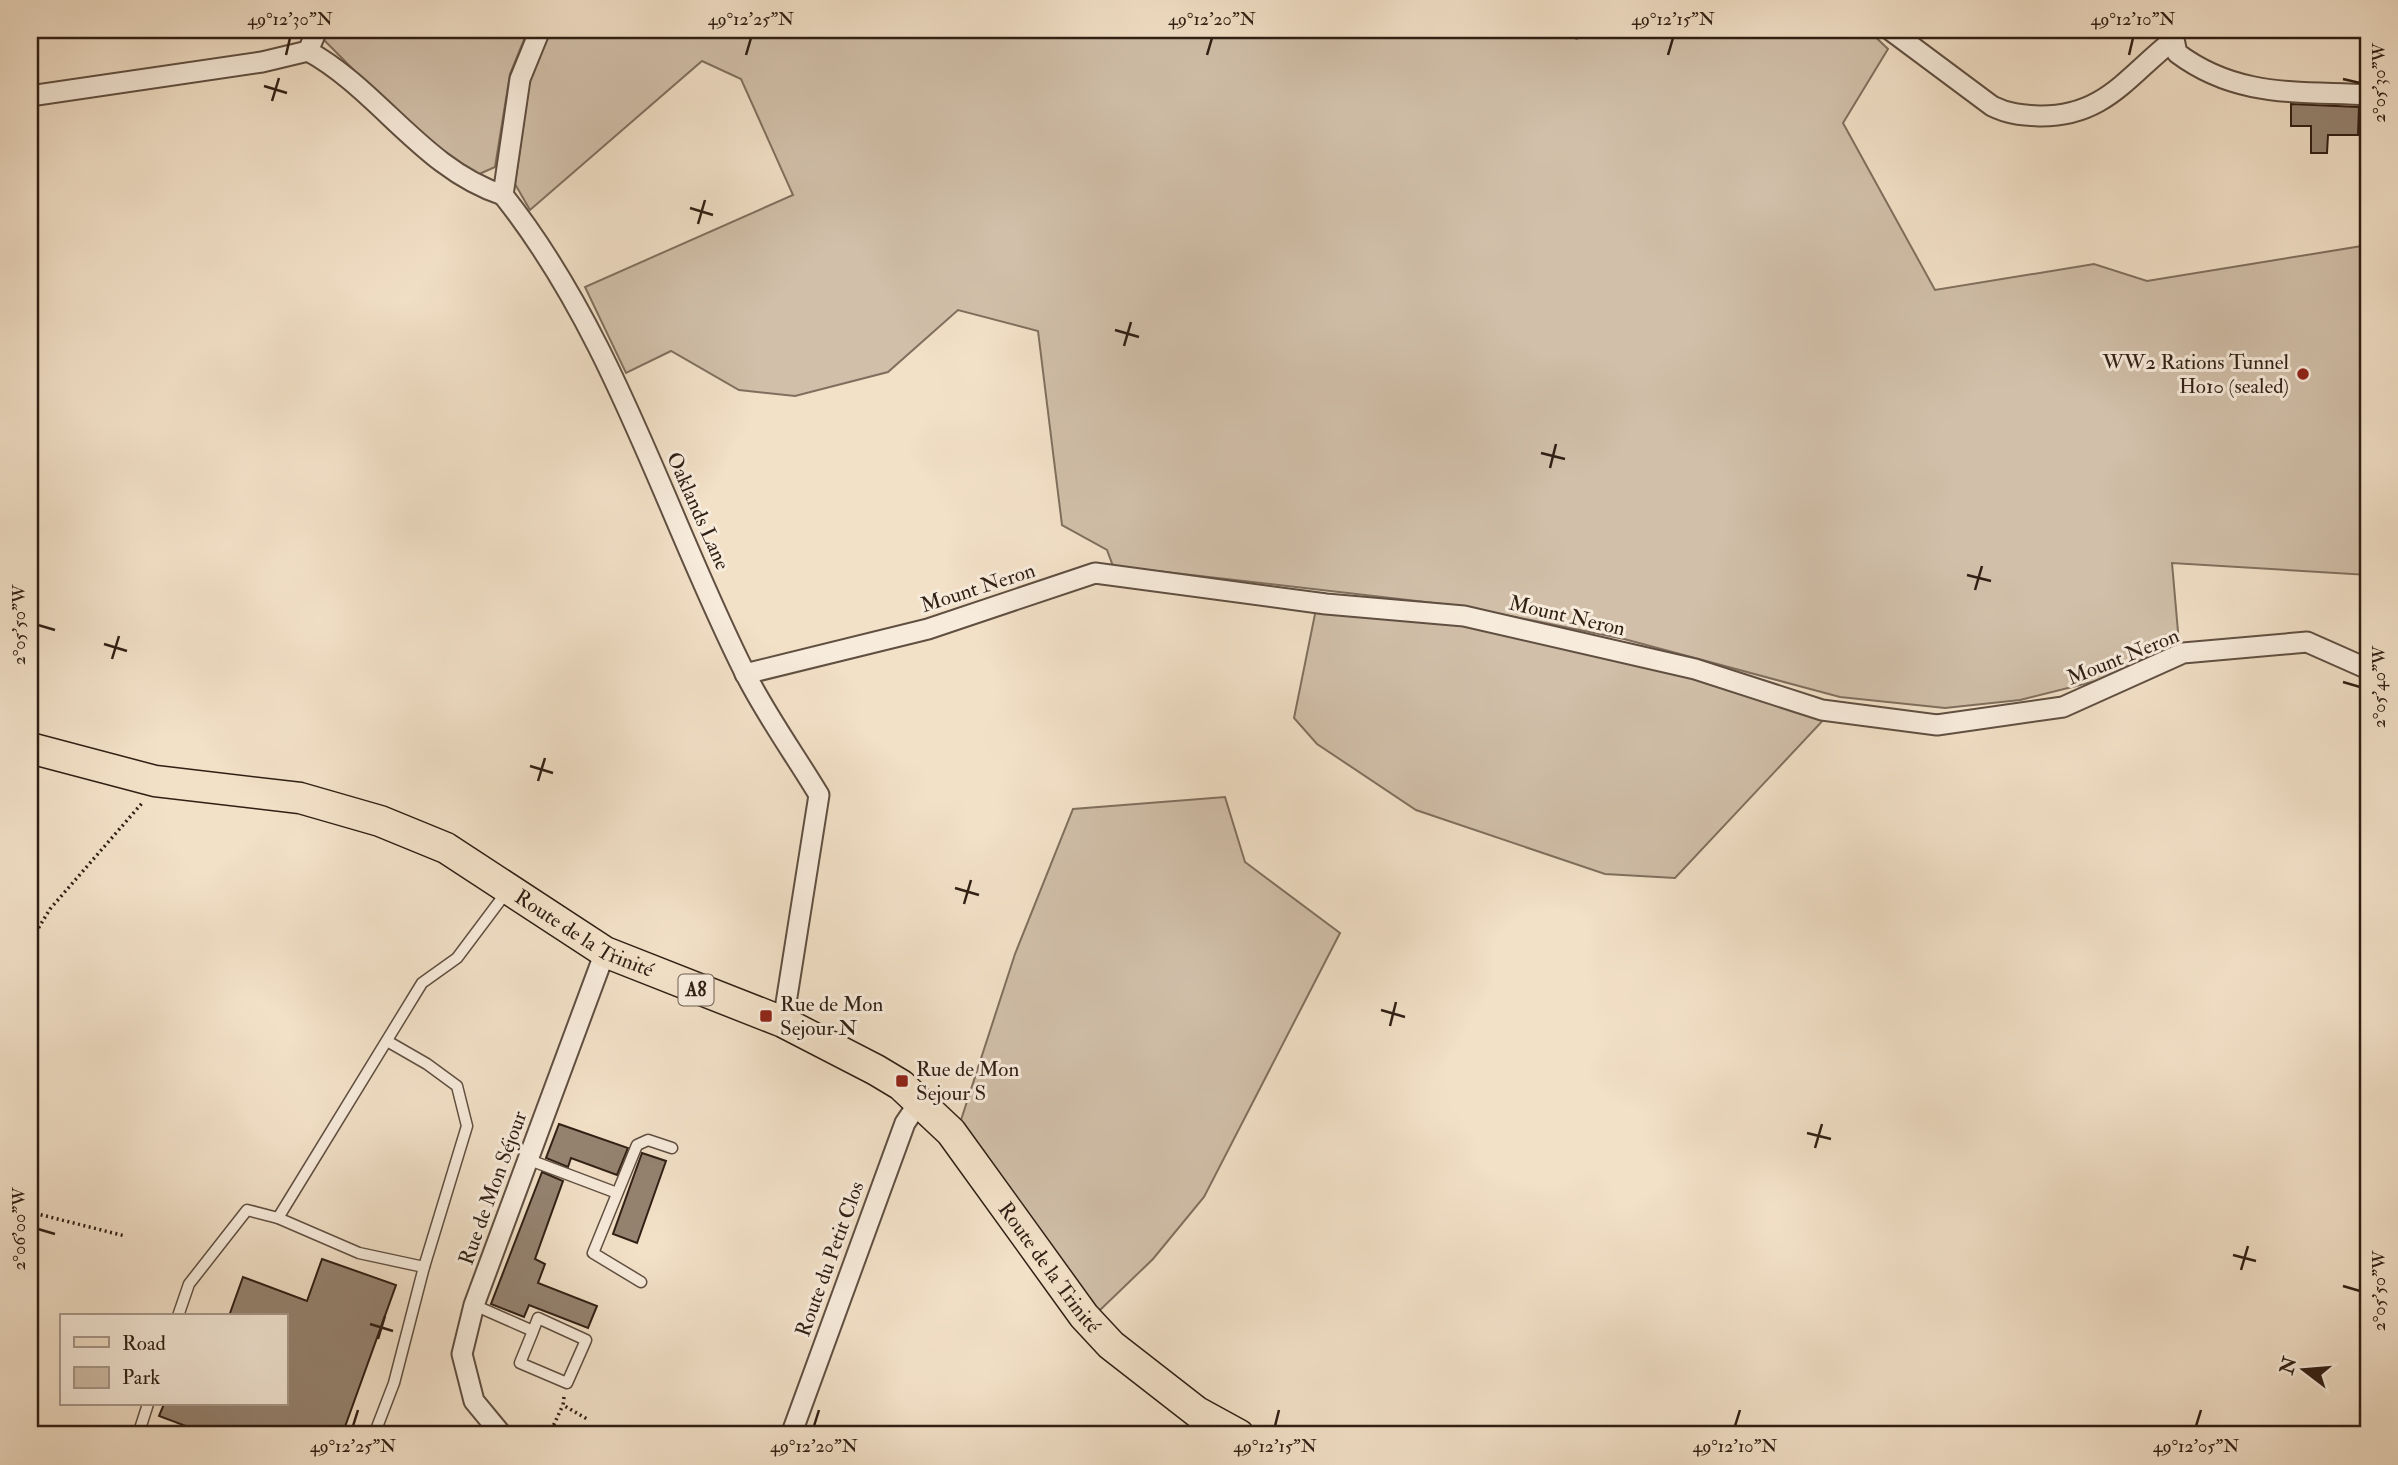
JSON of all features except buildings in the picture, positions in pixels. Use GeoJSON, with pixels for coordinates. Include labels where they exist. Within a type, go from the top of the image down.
{"type":"FeatureCollection","features":[{"type":"Feature","properties":{"kind":"main road","name":"Route de la Trinité"},"geometry":{"type":"LineString","coordinates":[[30,748],[155,781],[300,798],[380,821],[446,848],[510,887],[605,952],[783,1022],[876,1070],[920,1101],[951,1132],[1084,1316],[1111,1345],[1197,1412],[1239,1435]]}},
{"type":"Feature","properties":{"kind":"street"},"geometry":{"type":"LineString","coordinates":[[308,51],[317,30]]}},
{"type":"Feature","properties":{"kind":"street"},"geometry":{"type":"LineString","coordinates":[[30,96],[262,62],[308,51],[329,62],[427,152],[482,188],[503,195],[520,79],[540,30]]}},
{"type":"Feature","properties":{"kind":"street"},"geometry":{"type":"LineString","coordinates":[[1890,30],[1992,106],[2008,114],[2080,113],[2105,99],[2172,35],[2177,53],[2221,81],[2267,90],[2368,95]]}},
{"type":"Feature","properties":{"kind":"street","name":"Oaklands Lane"},"geometry":{"type":"LineString","coordinates":[[503,195],[536,236],[613,376],[745,674],[819,795],[783,1022]]}},
{"type":"Feature","properties":{"kind":"street","name":"Mount Neron"},"geometry":{"type":"LineString","coordinates":[[745,674],[928,629],[1095,573],[1326,604],[1464,617],[1695,669],[1822,710],[1937,725],[2063,707],[2183,653],[2307,642],[2368,669]]}},
{"type":"Feature","properties":{"kind":"street","name":"Rue de Mon Séjour"},"geometry":{"type":"LineString","coordinates":[[502,1435],[474,1401],[462,1354],[474,1305],[605,952]]}},
{"type":"Feature","properties":{"kind":"street","name":"Route du Petit Clos"},"geometry":{"type":"LineString","coordinates":[[791,1435],[905,1124],[920,1101]]}},
{"type":"Feature","properties":{"kind":"lane"},"geometry":{"type":"LineString","coordinates":[[278,1219],[422,983],[457,958],[510,887]]}},
{"type":"Feature","properties":{"kind":"lane"},"geometry":{"type":"LineString","coordinates":[[374,1435],[394,1383],[424,1267],[467,1126],[457,1086],[427,1064],[387,1041]]}},
{"type":"Feature","properties":{"kind":"lane"},"geometry":{"type":"LineString","coordinates":[[641,1282],[593,1253],[637,1145],[648,1140],[672,1147]]}},
{"type":"Feature","properties":{"kind":"lane"},"geometry":{"type":"LineString","coordinates":[[527,1159],[617,1193]]}},
{"type":"Feature","properties":{"kind":"lane"},"geometry":{"type":"LineString","coordinates":[[179,1314],[190,1284],[247,1210],[278,1219],[359,1253],[424,1267]]}},
{"type":"Feature","properties":{"kind":"lane"},"geometry":{"type":"LineString","coordinates":[[474,1305],[533,1331]]}},
{"type":"Feature","properties":{"kind":"lane"},"geometry":{"type":"LineString","coordinates":[[538,1318],[586,1340],[568,1383],[520,1363],[533,1331],[538,1318]]}},
{"type":"Feature","properties":{"kind":"lane"},"geometry":{"type":"LineString","coordinates":[[138,1435],[147,1406]]}},
{"type":"Feature","properties":{"kind":"path"},"geometry":{"type":"LineString","coordinates":[[30,942],[50,909],[150,794],[155,781]]}},
{"type":"Feature","properties":{"kind":"path"},"geometry":{"type":"LineString","coordinates":[[30,1212],[125,1236]]}},
{"type":"Feature","properties":{"kind":"path"},"geometry":{"type":"LineString","coordinates":[[549,1435],[563,1405],[568,1383]]}},
{"type":"Feature","properties":{"kind":"path"},"geometry":{"type":"LineString","coordinates":[[563,1405],[587,1419]]}},
{"type":"Feature","properties":{"kind":"green space"},"geometry":{"type":"Polygon","coordinates":[[[329,30],[528,30],[510,74],[495,167],[477,175],[422,139],[324,40],[329,30]]]}},
{"type":"Feature","properties":{"kind":"green space"},"geometry":{"type":"Polygon","coordinates":[[[549,30],[1550,30],[1577,39],[1581,30],[1868,30],[1888,49],[1843,123],[1935,290],[2094,264],[2147,281],[2368,245],[2368,575],[2172,563],[2179,643],[2096,681],[2020,700],[1945,708],[1840,697],[1624,639],[1460,606],[1113,566],[1107,550],[1062,525],[1038,331],[958,310],[888,372],[795,396],[739,390],[671,351],[626,373],[585,287],[793,195],[741,79],[702,61],[530,210],[515,184],[530,78],[549,30]]]}},
{"type":"Feature","properties":{"kind":"green space"},"geometry":{"type":"Polygon","coordinates":[[[1316,609],[1465,620],[1654,664],[1828,715],[1675,878],[1605,874],[1416,810],[1317,744],[1294,718],[1316,609]]]}},
{"type":"Feature","properties":{"kind":"green space"},"geometry":{"type":"Polygon","coordinates":[[[1225,797],[1245,862],[1340,933],[1204,1197],[1153,1259],[1097,1313],[960,1123],[1015,954],[1073,809],[1225,797]]]}},
{"type":"Feature","properties":{"kind":"place","name":"WW2 Rations Tunnel Ho10 (sealed)"},"geometry":{"type":"Point","coordinates":[2303,374]}},
{"type":"Feature","properties":{"kind":"place","name":"Rue de Mon Sejour N"},"geometry":{"type":"Point","coordinates":[766,1016]}},
{"type":"Feature","properties":{"kind":"place","name":"Rue de Mon Sejour S"},"geometry":{"type":"Point","coordinates":[902,1081]}}]}
